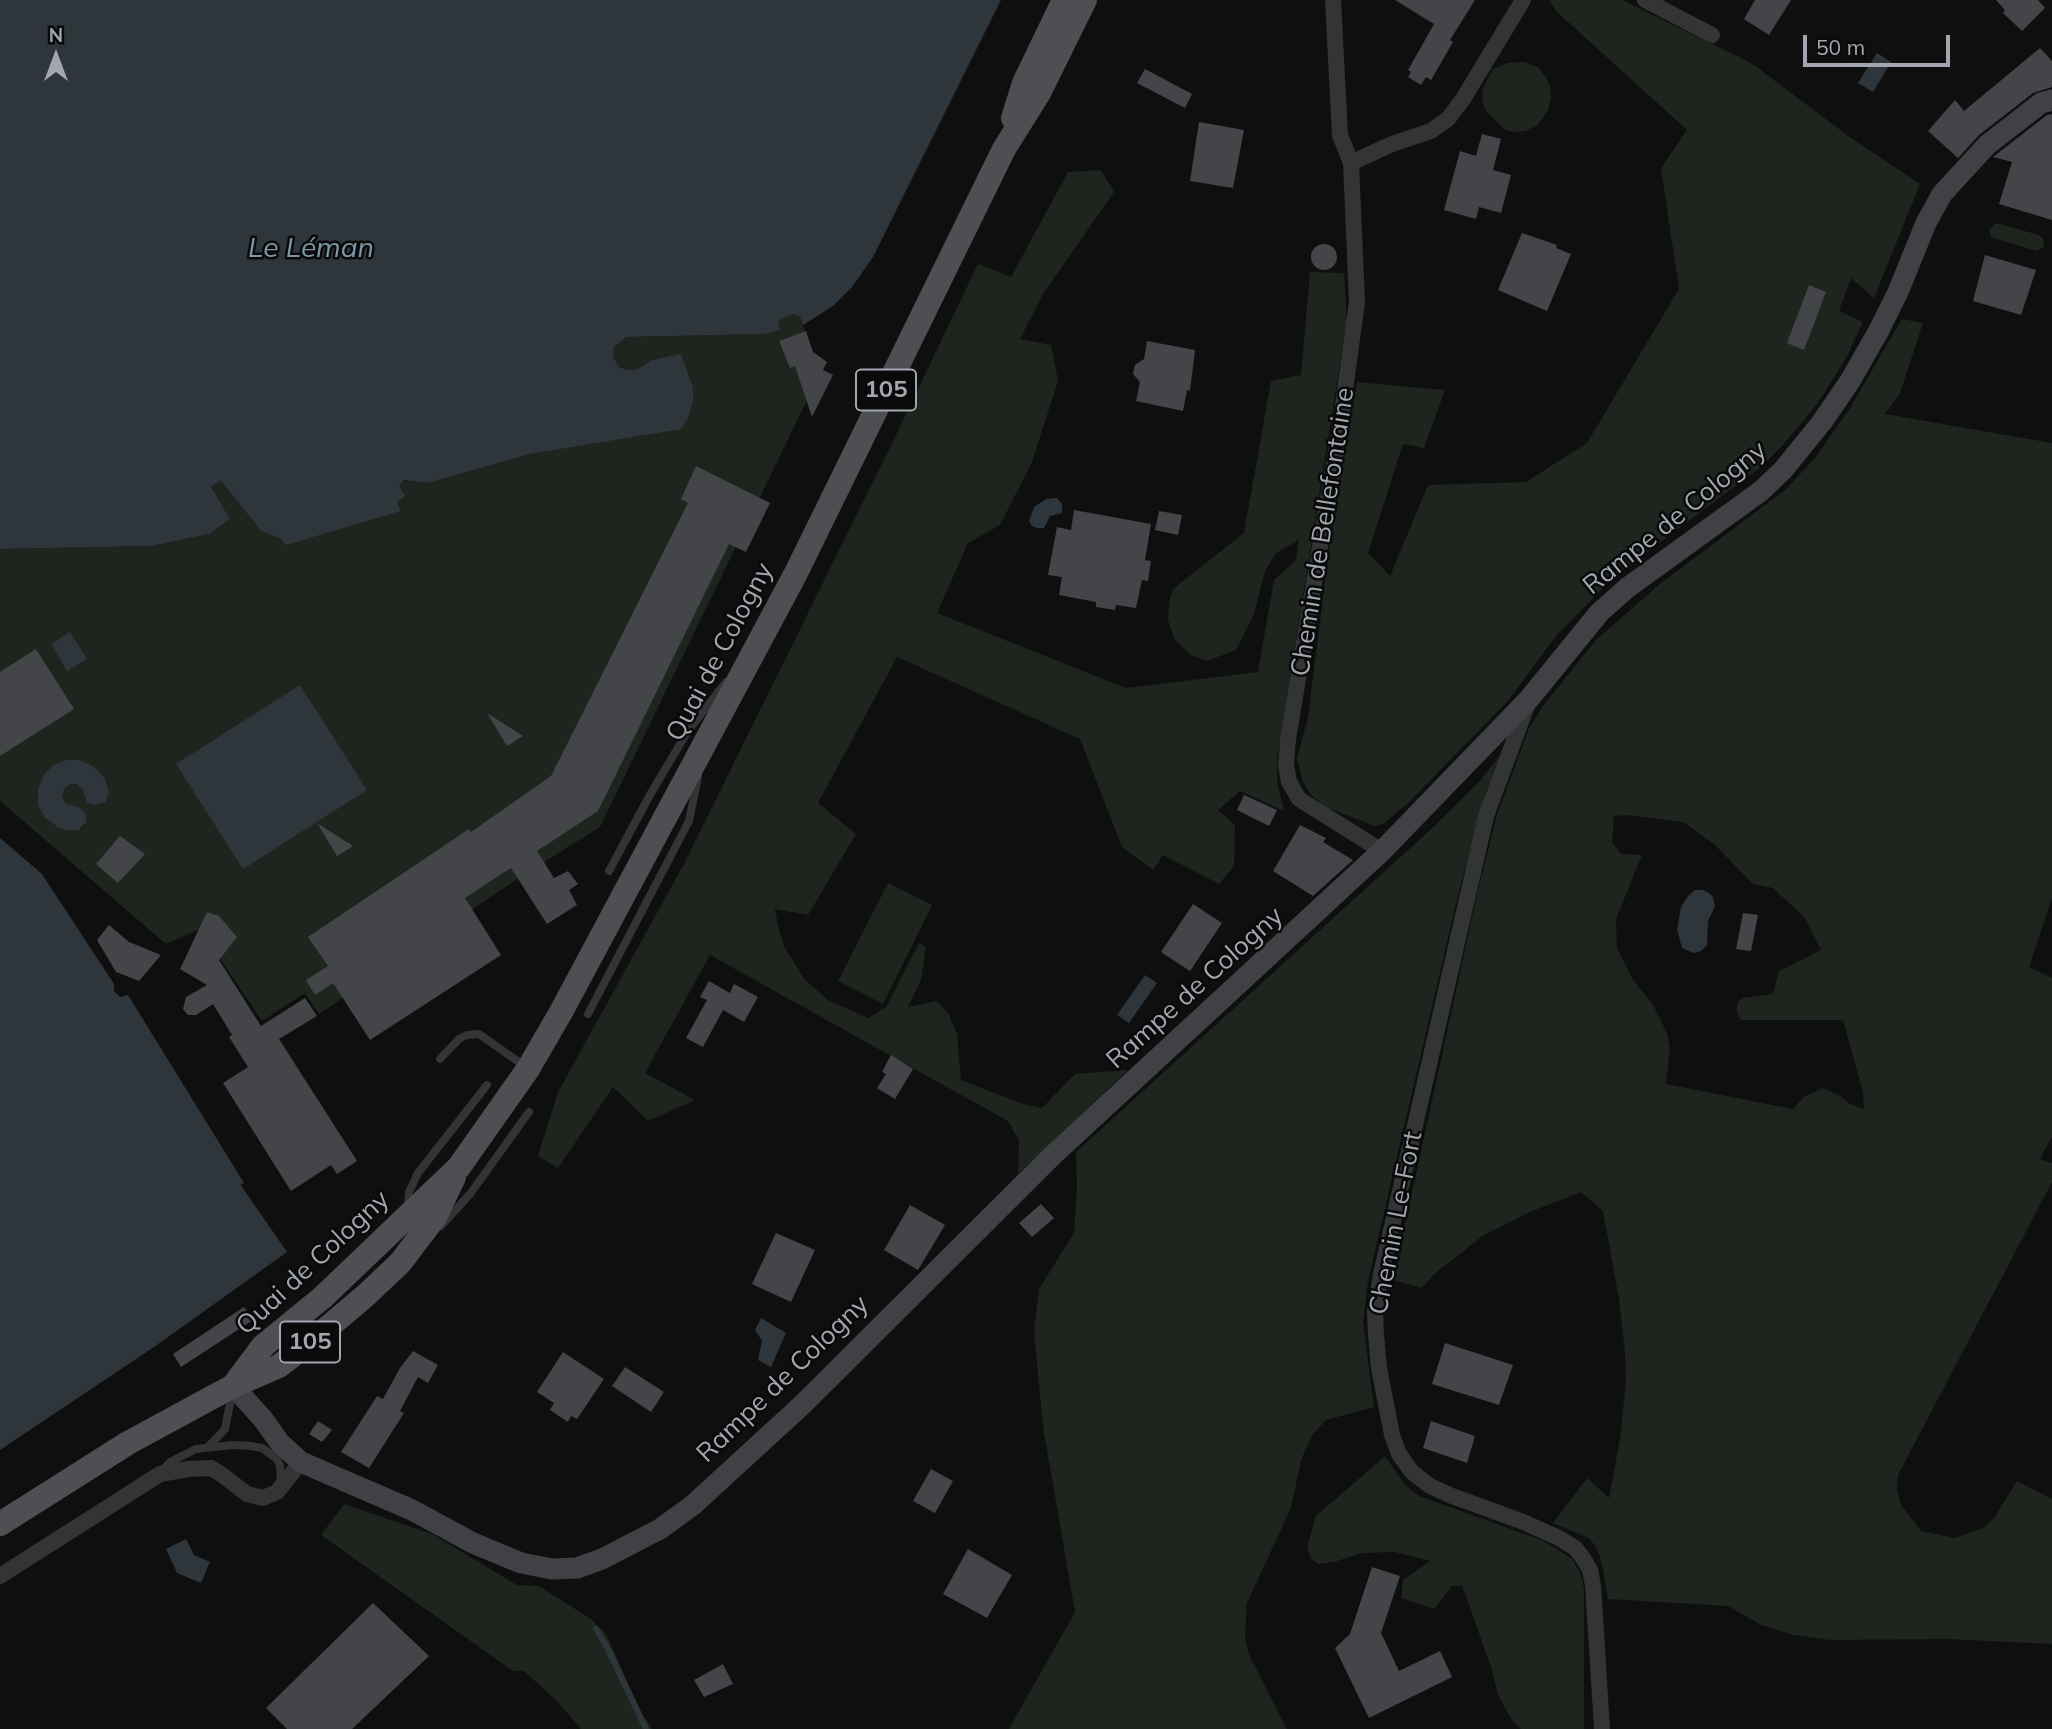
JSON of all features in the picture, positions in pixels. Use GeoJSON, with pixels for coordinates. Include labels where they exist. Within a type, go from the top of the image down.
{"type":"FeatureCollection","features":[{"type":"Feature","properties":{"kind":"main road","name":"Quai de Cologny"},"geometry":{"type":"LineString","coordinates":[[233,1386],[279,1366],[343,1316],[400,1263],[435,1217],[459,1167],[528,1069],[705,744],[814,536],[1004,149],[1039,93],[1070,9]]}},
{"type":"Feature","properties":{"kind":"main road","name":"Quai de Cologny"},"geometry":{"type":"LineString","coordinates":[[233,1386],[263,1346],[323,1297],[459,1167]]}},
{"type":"Feature","properties":{"kind":"main road","name":"105"},"geometry":{"type":"LineString","coordinates":[[0,1524],[128,1443],[233,1386]]}},
{"type":"Feature","properties":{"kind":"street","name":"Chemin de Bellefontaine"},"geometry":{"type":"LineString","coordinates":[[1333,0],[1340,135],[1351,163],[1356,320],[1286,765],[1289,782],[1299,799],[1382,851]]}},
{"type":"Feature","properties":{"kind":"street"},"geometry":{"type":"LineString","coordinates":[[1351,163],[1392,144],[1430,131],[1448,119],[1523,0]]}},
{"type":"Feature","properties":{"kind":"street"},"geometry":{"type":"LineString","coordinates":[[1644,0],[1712,35]]}},
{"type":"Feature","properties":{"kind":"street","name":"Rampe de Cologny"},"geometry":{"type":"LineString","coordinates":[[233,1386],[263,1419],[280,1443],[301,1462],[412,1510],[473,1543],[538,1567],[564,1570],[588,1565],[660,1529],[692,1505],[802,1405],[1053,1155],[1382,851],[1529,699],[1600,613],[1627,588],[1761,491],[1800,452],[1850,381],[1878,332],[1898,292],[1926,223],[1942,194],[1986,145],[2041,103],[2052,100]]}},
{"type":"Feature","properties":{"kind":"street","name":"Chemin Le-Fort"},"geometry":{"type":"LineString","coordinates":[[1529,699],[1486,816],[1381,1274],[1375,1311],[1376,1335],[1379,1368],[1392,1435],[1399,1454],[1412,1472],[1430,1486],[1452,1496],[1559,1538],[1575,1548],[1590,1570],[1602,1729]]}},
{"type":"Feature","properties":{"kind":"street"},"geometry":{"type":"LineString","coordinates":[[0,1576],[160,1474],[211,1468],[252,1497],[268,1497],[277,1492],[301,1462]]}},
{"type":"Feature","properties":{"kind":"lane"},"geometry":{"type":"LineString","coordinates":[[609,871],[650,793],[688,731],[766,629]]}},
{"type":"Feature","properties":{"kind":"lane"},"geometry":{"type":"LineString","coordinates":[[588,1014],[689,821],[705,744]]}},
{"type":"Feature","properties":{"kind":"lane"},"geometry":{"type":"LineString","coordinates":[[440,1059],[458,1039],[479,1034],[528,1069]]}},
{"type":"Feature","properties":{"kind":"lane"},"geometry":{"type":"LineString","coordinates":[[408,1214],[409,1192],[418,1173],[487,1085]]}},
{"type":"Feature","properties":{"kind":"lane"},"geometry":{"type":"LineString","coordinates":[[400,1263],[458,1209],[529,1112]]}},
{"type":"Feature","properties":{"kind":"lane"},"geometry":{"type":"LineString","coordinates":[[209,1447],[225,1429],[233,1386]]}},
{"type":"Feature","properties":{"kind":"lane"},"geometry":{"type":"LineString","coordinates":[[160,1474],[170,1462],[183,1454],[209,1447],[251,1446],[272,1453],[280,1465],[281,1479],[277,1492]]}},
{"type":"Feature","properties":{"kind":"shaded area"},"geometry":{"type":"Polygon","coordinates":[[[1549,0],[1622,0],[1739,57],[1920,184],[1874,298],[1851,278],[1839,311],[1863,322],[1846,358],[1818,403],[1783,445],[1762,466],[1614,577],[1556,636],[1507,702],[1408,803],[1383,824],[1374,826],[1326,807],[1311,795],[1303,782],[1297,758],[1308,717],[1330,542],[1357,382],[1445,390],[1424,448],[1403,444],[1368,553],[1390,576],[1428,485],[1526,482],[1587,443],[1679,289],[1661,168],[1687,130],[1557,12],[1549,0]]]}},
{"type":"Feature","properties":{"kind":"shaded area"},"geometry":{"type":"Polygon","coordinates":[[[1524,62],[1538,67],[1550,86],[1548,111],[1537,125],[1526,131],[1505,130],[1486,111],[1482,100],[1483,88],[1493,69],[1507,63],[1524,62]]]}},
{"type":"Feature","properties":{"kind":"shaded area"},"geometry":{"type":"Polygon","coordinates":[[[1101,170],[1114,192],[1043,294],[1020,339],[1051,345],[1058,381],[1032,462],[1000,525],[968,543],[937,613],[1126,688],[1258,672],[1274,580],[1296,560],[1299,540],[1276,553],[1265,571],[1254,614],[1236,650],[1207,661],[1191,655],[1175,640],[1168,620],[1169,603],[1173,589],[1244,533],[1271,381],[1301,375],[1310,272],[1344,273],[1347,320],[1277,759],[1277,782],[1284,811],[1240,791],[1218,810],[1235,825],[1234,866],[1219,884],[1163,855],[1153,870],[1122,847],[1080,739],[897,657],[818,803],[856,834],[808,915],[775,909],[785,948],[805,980],[828,1000],[868,1018],[886,1007],[919,943],[926,947],[921,980],[908,1007],[937,1001],[948,1013],[957,1034],[961,1080],[1023,1104],[1042,1108],[1075,1074],[1128,1070],[1018,1174],[1019,1141],[1008,1121],[710,955],[645,1073],[695,1100],[648,1121],[613,1087],[558,1168],[538,1156],[558,1092],[685,862],[978,264],[1011,277],[1068,172],[1101,170]]]}},
{"type":"Feature","properties":{"kind":"shaded area"},"geometry":{"type":"Polygon","coordinates":[[[1996,223],[2039,235],[2044,240],[2043,248],[2036,251],[1991,237],[1989,229],[1996,223]]]}},
{"type":"Feature","properties":{"kind":"shaded area"},"geometry":{"type":"Polygon","coordinates":[[[792,314],[800,317],[812,353],[826,361],[600,827],[514,881],[319,1014],[305,993],[262,1021],[200,929],[166,944],[0,801],[0,549],[152,546],[209,534],[230,519],[211,485],[221,481],[261,531],[281,539],[401,511],[397,502],[399,486],[404,480],[428,483],[530,454],[603,441],[688,418],[693,388],[681,355],[652,360],[638,369],[628,370],[619,367],[613,357],[614,347],[625,337],[764,334],[778,321],[792,314]]]}},
{"type":"Feature","properties":{"kind":"shaded area"},"geometry":{"type":"Polygon","coordinates":[[[1902,319],[1923,323],[1900,393],[1885,414],[2052,443],[2052,898],[2029,967],[2052,978],[2052,1137],[2040,1159],[2052,1163],[2052,1182],[1898,1475],[1897,1490],[1901,1505],[1921,1531],[1955,1538],[1985,1527],[1994,1518],[2017,1481],[2052,1499],[2052,1644],[1947,1639],[1830,1640],[1794,1635],[1761,1625],[1728,1606],[1608,1599],[1596,1547],[1589,1538],[1553,1523],[1587,1478],[1609,1498],[1620,1439],[1626,1381],[1625,1353],[1619,1299],[1603,1211],[1581,1192],[1532,1211],[1484,1235],[1433,1275],[1422,1288],[1393,1280],[1477,894],[1497,815],[1529,728],[1543,706],[1596,640],[1660,584],[1785,490],[1815,458],[1850,408],[1902,319]],[[1628,815],[1614,816],[1612,842],[1621,854],[1642,855],[1616,919],[1617,948],[1633,980],[1652,1003],[1667,1033],[1670,1050],[1666,1084],[1793,1109],[1804,1097],[1823,1088],[1864,1109],[1863,1092],[1843,1020],[1741,1020],[1737,1013],[1737,1004],[1742,998],[1773,994],[1779,971],[1821,950],[1804,917],[1773,888],[1753,884],[1714,844],[1683,822],[1628,815]]]}},
{"type":"Feature","properties":{"kind":"shaded area"},"geometry":{"type":"Polygon","coordinates":[[[1500,755],[1486,792],[1459,891],[1368,1281],[1363,1322],[1374,1407],[1326,1420],[1312,1435],[1301,1460],[1291,1508],[1247,1603],[1245,1637],[1249,1655],[1287,1729],[1009,1729],[1075,1612],[1043,1427],[1034,1332],[1039,1289],[1074,1233],[1076,1152],[1429,831],[1479,782],[1500,755]]]}},
{"type":"Feature","properties":{"kind":"shaded area"},"geometry":{"type":"Polygon","coordinates":[[[888,883],[932,905],[883,1004],[838,981],[888,883]]]}},
{"type":"Feature","properties":{"kind":"shaded area"},"geometry":{"type":"Polygon","coordinates":[[[1385,1456],[1405,1485],[1419,1496],[1544,1541],[1572,1559],[1580,1572],[1584,1588],[1584,1729],[1521,1729],[1512,1720],[1498,1695],[1462,1585],[1452,1586],[1434,1609],[1401,1598],[1403,1580],[1430,1561],[1395,1552],[1362,1553],[1318,1564],[1311,1558],[1307,1547],[1316,1516],[1385,1456]]]}},
{"type":"Feature","properties":{"kind":"shaded area"},"geometry":{"type":"Polygon","coordinates":[[[344,1504],[432,1534],[517,1585],[539,1586],[591,1619],[606,1634],[641,1712],[652,1729],[581,1729],[556,1700],[524,1671],[513,1671],[321,1535],[344,1504]]]}},
{"type":"Feature","properties":{"kind":"water","name":"Le Léman"},"geometry":{"type":"Polygon","coordinates":[[[0,0],[1001,0],[873,257],[852,287],[833,306],[803,325],[800,317],[792,314],[778,321],[780,330],[764,334],[626,337],[614,347],[613,357],[619,367],[628,370],[638,369],[652,360],[681,354],[693,387],[693,402],[681,429],[530,454],[428,483],[404,480],[399,486],[405,496],[397,502],[401,511],[286,545],[281,539],[261,531],[221,481],[211,486],[230,519],[209,534],[152,546],[0,549],[0,0]]]}},
{"type":"Feature","properties":{"kind":"water"},"geometry":{"type":"Polygon","coordinates":[[[1877,53],[1891,62],[1873,92],[1858,83],[1877,53]]]}},
{"type":"Feature","properties":{"kind":"water"},"geometry":{"type":"Polygon","coordinates":[[[1057,498],[1062,504],[1062,513],[1050,516],[1044,528],[1032,526],[1029,521],[1034,507],[1046,499],[1057,498]]]}},
{"type":"Feature","properties":{"kind":"water"},"geometry":{"type":"Polygon","coordinates":[[[70,632],[87,659],[67,671],[51,644],[70,632]]]}},
{"type":"Feature","properties":{"kind":"water"},"geometry":{"type":"Polygon","coordinates":[[[300,685],[367,790],[243,869],[176,764],[300,685]]]}},
{"type":"Feature","properties":{"kind":"water"},"geometry":{"type":"Polygon","coordinates":[[[80,760],[94,767],[105,779],[109,793],[105,802],[95,805],[87,803],[83,790],[77,784],[70,784],[64,789],[62,797],[66,804],[79,807],[86,814],[86,822],[78,830],[58,827],[45,818],[38,805],[38,789],[44,774],[55,764],[80,760]]]}},
{"type":"Feature","properties":{"kind":"water"},"geometry":{"type":"Polygon","coordinates":[[[0,838],[42,874],[114,984],[114,991],[120,997],[128,995],[244,1183],[241,1184],[242,1187],[287,1252],[154,1347],[0,1450],[0,838]]]}},
{"type":"Feature","properties":{"kind":"water"},"geometry":{"type":"Polygon","coordinates":[[[1695,890],[1709,893],[1715,906],[1708,921],[1707,945],[1694,953],[1682,948],[1677,930],[1681,907],[1695,890]]]}},
{"type":"Feature","properties":{"kind":"water"},"geometry":{"type":"Polygon","coordinates":[[[1145,975],[1157,983],[1129,1023],[1117,1015],[1145,975]]]}},
{"type":"Feature","properties":{"kind":"water"},"geometry":{"type":"Polygon","coordinates":[[[761,1318],[786,1333],[771,1367],[758,1360],[762,1341],[755,1330],[761,1318]]]}},
{"type":"Feature","properties":{"kind":"water"},"geometry":{"type":"Polygon","coordinates":[[[186,1539],[194,1555],[210,1562],[201,1583],[177,1573],[166,1549],[186,1539]]]}},
{"type":"Feature","properties":{"kind":"building"},"geometry":{"type":"Polygon","coordinates":[[[1395,0],[1475,0],[1450,40],[1453,42],[1431,80],[1426,77],[1421,85],[1408,77],[1411,72],[1408,70],[1434,24],[1395,0]]]}},
{"type":"Feature","properties":{"kind":"building"},"geometry":{"type":"Polygon","coordinates":[[[1755,0],[1791,0],[1769,35],[1744,19],[1755,0]]]}},
{"type":"Feature","properties":{"kind":"building"},"geometry":{"type":"Polygon","coordinates":[[[1996,0],[2038,0],[2045,8],[2022,31],[2003,13],[2005,10],[1996,0]]]}},
{"type":"Feature","properties":{"kind":"building"},"geometry":{"type":"Polygon","coordinates":[[[2040,48],[2052,61],[2052,87],[2033,93],[1979,135],[1958,158],[1928,131],[1955,100],[1964,111],[2040,48]]]}},
{"type":"Feature","properties":{"kind":"building"},"geometry":{"type":"Polygon","coordinates":[[[1145,69],[1192,94],[1185,108],[1137,83],[1145,69]]]}},
{"type":"Feature","properties":{"kind":"building"},"geometry":{"type":"Polygon","coordinates":[[[2052,114],[2052,220],[1999,204],[2012,162],[1993,157],[2047,115],[2052,114]]]}},
{"type":"Feature","properties":{"kind":"building"},"geometry":{"type":"Polygon","coordinates":[[[1199,122],[1244,130],[1233,188],[1190,181],[1199,122]]]}},
{"type":"Feature","properties":{"kind":"building"},"geometry":{"type":"Polygon","coordinates":[[[1482,134],[1501,139],[1493,170],[1511,175],[1501,213],[1479,207],[1476,219],[1444,210],[1460,151],[1476,156],[1482,134]]]}},
{"type":"Feature","properties":{"kind":"building"},"geometry":{"type":"Polygon","coordinates":[[[1522,233],[1557,245],[1556,248],[1571,254],[1547,311],[1498,290],[1522,233]]]}},
{"type":"Feature","properties":{"kind":"building"},"geometry":{"type":"Polygon","coordinates":[[[1324,244],[1333,248],[1337,257],[1333,266],[1324,270],[1315,266],[1311,257],[1315,248],[1324,244]]]}},
{"type":"Feature","properties":{"kind":"building"},"geometry":{"type":"Polygon","coordinates":[[[1985,255],[2036,270],[2021,315],[1973,301],[1985,255]]]}},
{"type":"Feature","properties":{"kind":"building"},"geometry":{"type":"Polygon","coordinates":[[[1809,285],[1826,292],[1804,350],[1787,343],[1809,285]]]}},
{"type":"Feature","properties":{"kind":"building"},"geometry":{"type":"Polygon","coordinates":[[[806,331],[813,352],[827,362],[823,370],[833,375],[812,417],[795,366],[790,368],[779,341],[806,331]]]}},
{"type":"Feature","properties":{"kind":"building"},"geometry":{"type":"Polygon","coordinates":[[[1147,341],[1195,350],[1190,391],[1187,390],[1183,411],[1136,401],[1140,382],[1133,374],[1135,365],[1144,359],[1147,341]]]}},
{"type":"Feature","properties":{"kind":"building"},"geometry":{"type":"Polygon","coordinates":[[[696,466],[770,503],[746,552],[729,544],[598,811],[537,851],[554,878],[568,871],[578,884],[569,890],[577,905],[547,924],[511,868],[506,871],[465,898],[501,955],[370,1040],[333,983],[315,995],[306,980],[328,966],[308,937],[469,829],[471,832],[551,776],[688,503],[681,499],[696,466]]]}},
{"type":"Feature","properties":{"kind":"building"},"geometry":{"type":"Polygon","coordinates":[[[1074,510],[1151,524],[1145,560],[1151,561],[1148,581],[1142,580],[1136,608],[1116,605],[1115,610],[1096,607],[1096,602],[1059,595],[1062,577],[1048,575],[1057,527],[1071,530],[1074,510]]]}},
{"type":"Feature","properties":{"kind":"building"},"geometry":{"type":"Polygon","coordinates":[[[1159,511],[1182,515],[1178,535],[1155,530],[1159,511]]]}},
{"type":"Feature","properties":{"kind":"building"},"geometry":{"type":"Polygon","coordinates":[[[36,649],[74,709],[0,756],[0,672],[36,649]]]}},
{"type":"Feature","properties":{"kind":"building"},"geometry":{"type":"Polygon","coordinates":[[[487,713],[523,736],[507,746],[487,713]]]}},
{"type":"Feature","properties":{"kind":"building"},"geometry":{"type":"Polygon","coordinates":[[[1244,795],[1277,810],[1269,826],[1237,810],[1244,795]]]}},
{"type":"Feature","properties":{"kind":"building"},"geometry":{"type":"Polygon","coordinates":[[[317,823],[353,846],[337,856],[317,823]]]}},
{"type":"Feature","properties":{"kind":"building"},"geometry":{"type":"Polygon","coordinates":[[[1300,825],[1326,838],[1323,842],[1353,860],[1313,896],[1273,871],[1300,825]]]}},
{"type":"Feature","properties":{"kind":"building"},"geometry":{"type":"Polygon","coordinates":[[[120,836],[145,854],[118,883],[96,864],[120,836]]]}},
{"type":"Feature","properties":{"kind":"building"},"geometry":{"type":"Polygon","coordinates":[[[1193,904],[1222,923],[1190,971],[1161,952],[1193,904]]]}},
{"type":"Feature","properties":{"kind":"building"},"geometry":{"type":"Polygon","coordinates":[[[207,912],[219,916],[237,937],[219,960],[261,1026],[305,998],[317,1016],[279,1039],[357,1161],[337,1174],[331,1165],[291,1191],[223,1083],[248,1067],[229,1037],[232,1035],[213,1004],[196,1015],[188,1015],[183,1009],[186,997],[207,985],[180,969],[207,912]]]}},
{"type":"Feature","properties":{"kind":"building"},"geometry":{"type":"Polygon","coordinates":[[[1743,913],[1758,915],[1751,951],[1736,949],[1743,913]]]}},
{"type":"Feature","properties":{"kind":"building"},"geometry":{"type":"Polygon","coordinates":[[[109,925],[129,942],[161,955],[139,981],[116,972],[97,940],[109,925]]]}},
{"type":"Feature","properties":{"kind":"building"},"geometry":{"type":"Polygon","coordinates":[[[709,981],[730,993],[734,984],[758,997],[744,1022],[723,1010],[703,1047],[686,1038],[707,1000],[700,997],[709,981]]]}},
{"type":"Feature","properties":{"kind":"building"},"geometry":{"type":"Polygon","coordinates":[[[891,1055],[913,1069],[895,1099],[877,1088],[886,1074],[882,1072],[891,1055]]]}},
{"type":"Feature","properties":{"kind":"building"},"geometry":{"type":"Polygon","coordinates":[[[1041,1204],[1054,1218],[1032,1237],[1019,1223],[1041,1204]]]}},
{"type":"Feature","properties":{"kind":"building"},"geometry":{"type":"Polygon","coordinates":[[[910,1205],[945,1225],[918,1270],[884,1250],[910,1205]]]}},
{"type":"Feature","properties":{"kind":"building"},"geometry":{"type":"Polygon","coordinates":[[[776,1233],[815,1250],[791,1302],[752,1284],[776,1233]]]}},
{"type":"Feature","properties":{"kind":"building"},"geometry":{"type":"Polygon","coordinates":[[[244,1307],[253,1320],[181,1367],[173,1354],[244,1307]]]}},
{"type":"Feature","properties":{"kind":"building"},"geometry":{"type":"Polygon","coordinates":[[[1445,1343],[1513,1365],[1499,1405],[1432,1384],[1445,1343]]]}},
{"type":"Feature","properties":{"kind":"building"},"geometry":{"type":"Polygon","coordinates":[[[413,1351],[438,1365],[428,1383],[418,1377],[400,1411],[404,1413],[369,1468],[341,1452],[377,1396],[383,1399],[413,1351]]]}},
{"type":"Feature","properties":{"kind":"building"},"geometry":{"type":"Polygon","coordinates":[[[563,1352],[604,1379],[577,1419],[571,1416],[568,1422],[550,1410],[554,1403],[537,1392],[563,1352]]]}},
{"type":"Feature","properties":{"kind":"building"},"geometry":{"type":"Polygon","coordinates":[[[625,1367],[664,1392],[651,1412],[612,1386],[625,1367]]]}},
{"type":"Feature","properties":{"kind":"building"},"geometry":{"type":"Polygon","coordinates":[[[318,1421],[332,1430],[322,1442],[309,1434],[318,1421]]]}},
{"type":"Feature","properties":{"kind":"building"},"geometry":{"type":"Polygon","coordinates":[[[1431,1421],[1475,1436],[1467,1463],[1423,1448],[1431,1421]]]}},
{"type":"Feature","properties":{"kind":"building"},"geometry":{"type":"Polygon","coordinates":[[[931,1469],[953,1481],[935,1513],[913,1501],[931,1469]]]}},
{"type":"Feature","properties":{"kind":"building"},"geometry":{"type":"Polygon","coordinates":[[[968,1549],[1012,1575],[987,1618],[943,1594],[968,1549]]]}},
{"type":"Feature","properties":{"kind":"building"},"geometry":{"type":"Polygon","coordinates":[[[1372,1567],[1400,1576],[1381,1633],[1399,1671],[1440,1651],[1452,1677],[1369,1718],[1335,1648],[1350,1634],[1372,1567]]]}},
{"type":"Feature","properties":{"kind":"building"},"geometry":{"type":"Polygon","coordinates":[[[373,1603],[429,1656],[352,1729],[287,1729],[266,1708],[373,1603]]]}},
{"type":"Feature","properties":{"kind":"building"},"geometry":{"type":"Polygon","coordinates":[[[723,1664],[733,1684],[704,1697],[694,1680],[723,1664]]]}},
{"type":"Feature","properties":{"kind":"waterway"},"geometry":{"type":"LineString","coordinates":[[596,1629],[646,1729]]}}]}
